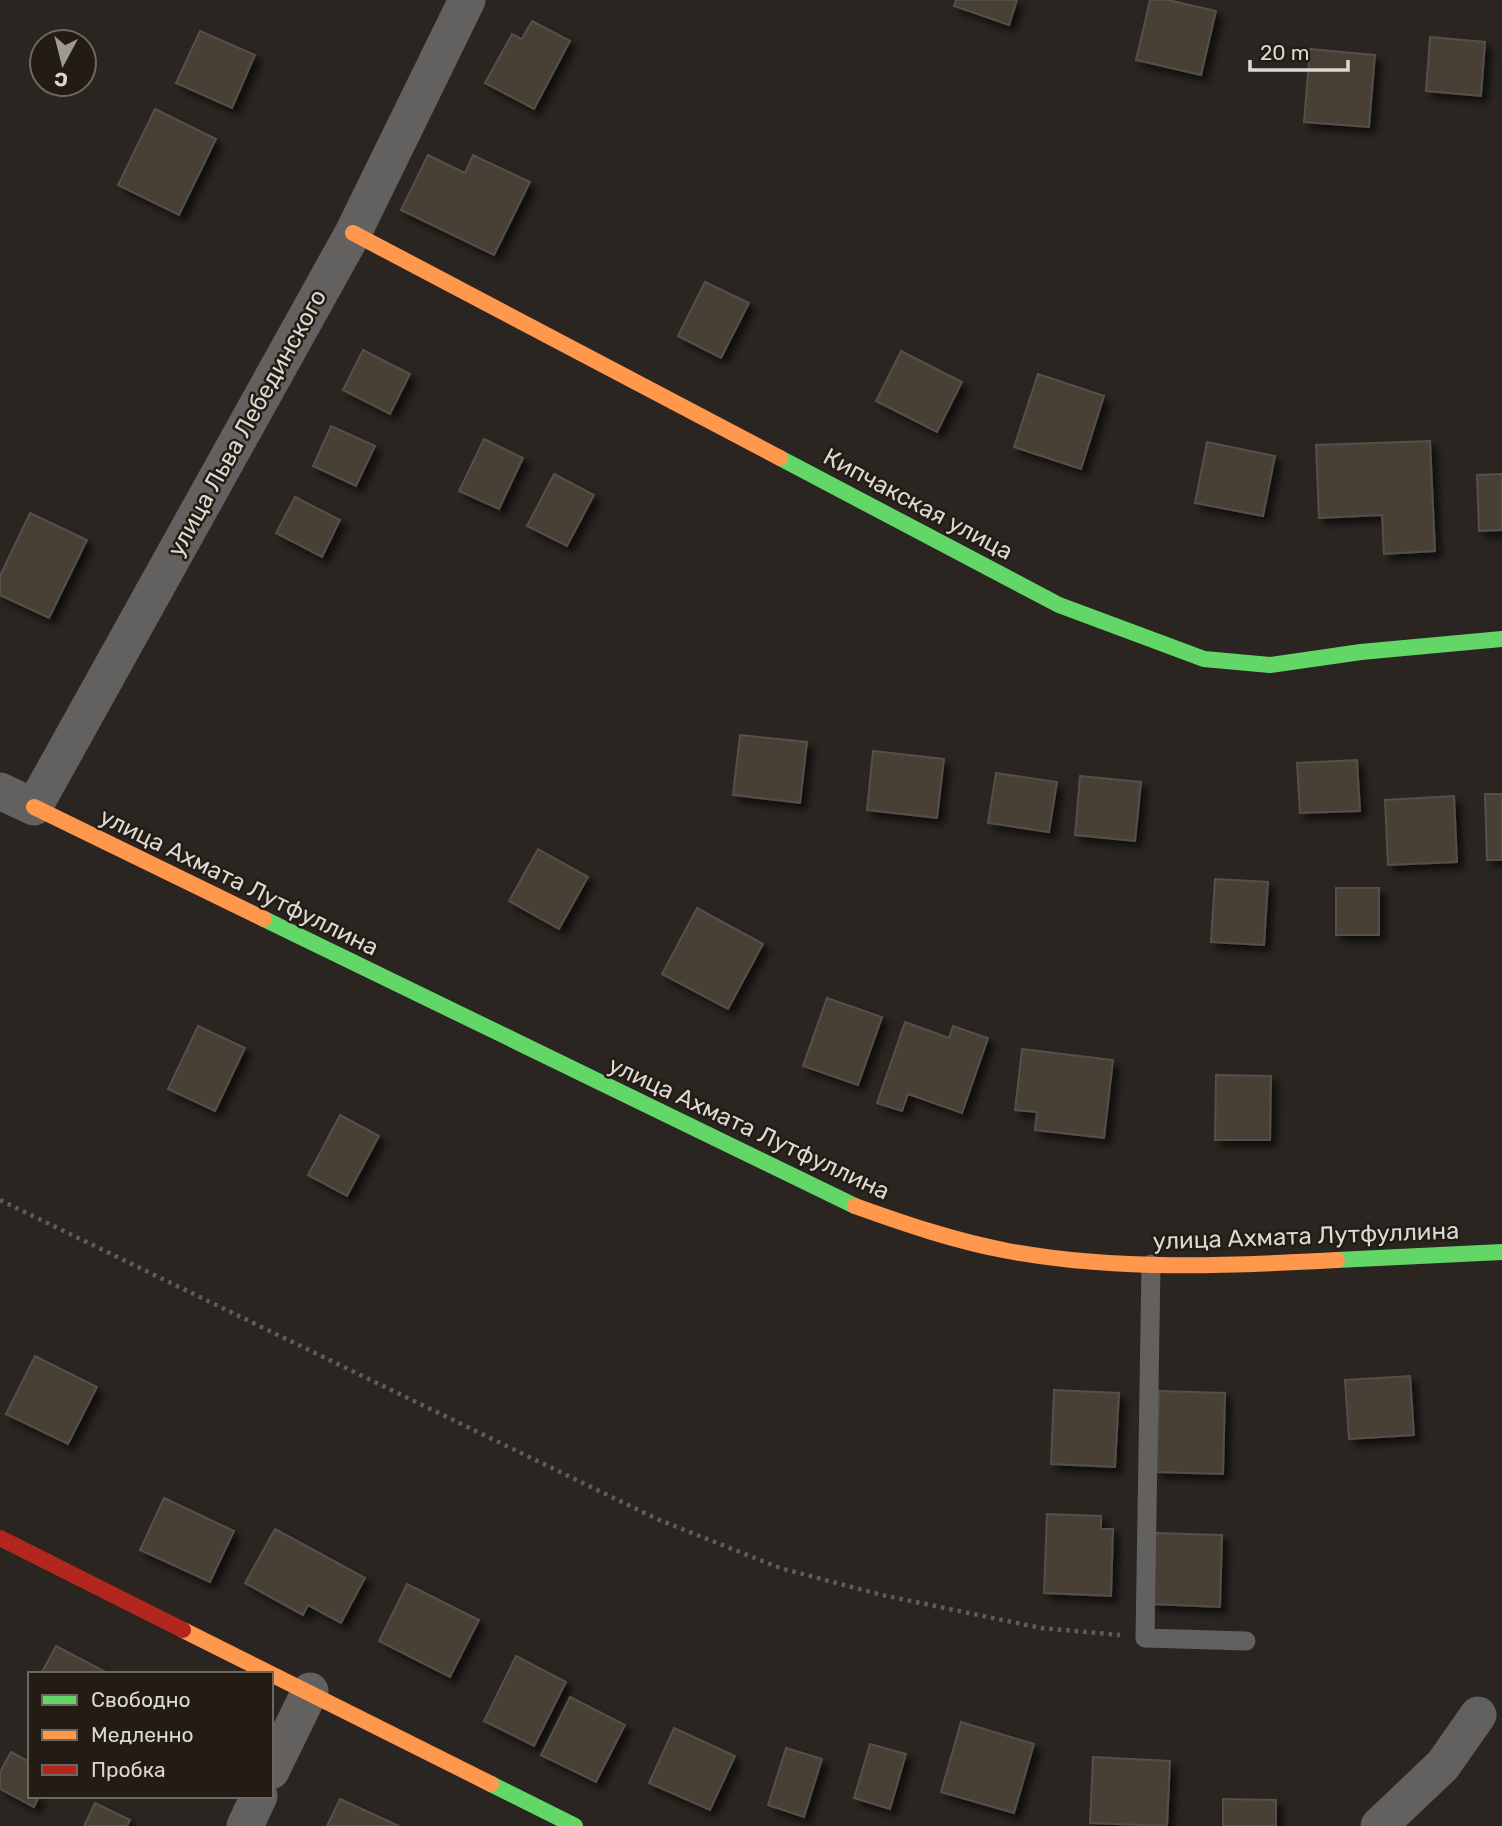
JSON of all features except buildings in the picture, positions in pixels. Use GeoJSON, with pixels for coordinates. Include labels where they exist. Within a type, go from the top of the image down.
{"type":"FeatureCollection","features":[{"type":"Feature","properties":{"kind":"street","name":"улица Льва Лебединского"},"geometry":{"type":"LineString","coordinates":[[34,807],[353,233],[467,0]]}},
{"type":"Feature","properties":{"kind":"street","name":"Кипчакская улица"},"geometry":{"type":"LineString","coordinates":[[353,233],[1059,605],[1138,638],[1204,659],[1270,665],[1361,652],[1502,639]]}},
{"type":"Feature","properties":{"kind":"street"},"geometry":{"type":"LineString","coordinates":[[0,791],[34,807]]}},
{"type":"Feature","properties":{"kind":"street","name":"улица Ахмата Лутфуллина"},"geometry":{"type":"LineString","coordinates":[[34,807],[838,1200],[931,1233],[1035,1255],[1151,1264],[1502,1252]]}},
{"type":"Feature","properties":{"kind":"street"},"geometry":{"type":"LineString","coordinates":[[0,1538],[270,1672]]}},
{"type":"Feature","properties":{"kind":"street"},"geometry":{"type":"LineString","coordinates":[[273,1674],[575,1826]]}},
{"type":"Feature","properties":{"kind":"street"},"geometry":{"type":"LineString","coordinates":[[273,1767],[310,1692]]}},
{"type":"Feature","properties":{"kind":"street"},"geometry":{"type":"LineString","coordinates":[[1379,1826],[1443,1765],[1478,1715]]}},
{"type":"Feature","properties":{"kind":"street"},"geometry":{"type":"LineString","coordinates":[[245,1826],[258,1798]]}},
{"type":"Feature","properties":{"kind":"lane"},"geometry":{"type":"LineString","coordinates":[[1151,1264],[1145,1638],[1246,1641]]}},
{"type":"Feature","properties":{"kind":"path"},"geometry":{"type":"LineString","coordinates":[[0,1200],[657,1519],[780,1567],[882,1595],[1041,1628],[1145,1638]]}},
{"type":"Feature","properties":{"kind":"traffic: fast"},"geometry":{"type":"LineString","coordinates":[[780,458],[1059,605],[1204,659],[1270,665],[1361,652],[1502,639]]}},
{"type":"Feature","properties":{"kind":"traffic: fast"},"geometry":{"type":"LineString","coordinates":[[264,919],[855,1206]]}},
{"type":"Feature","properties":{"kind":"traffic: fast"},"geometry":{"type":"LineString","coordinates":[[1337,1260],[1502,1252]]}},
{"type":"Feature","properties":{"kind":"traffic: fast"},"geometry":{"type":"LineString","coordinates":[[491,1784],[575,1826]]}},
{"type":"Feature","properties":{"kind":"traffic: slow"},"geometry":{"type":"LineString","coordinates":[[353,233],[780,458]]}},
{"type":"Feature","properties":{"kind":"traffic: slow"},"geometry":{"type":"LineString","coordinates":[[34,807],[264,919]]}},
{"type":"Feature","properties":{"kind":"traffic: slow"},"geometry":{"type":"LineString","coordinates":[[855,1206],[911,1226],[969,1242],[1008,1251],[1089,1262],[1172,1265],[1337,1260]]}},
{"type":"Feature","properties":{"kind":"traffic: slow"},"geometry":{"type":"LineString","coordinates":[[183,1630],[267,1672]]}},
{"type":"Feature","properties":{"kind":"traffic: slow"},"geometry":{"type":"LineString","coordinates":[[273,1675],[491,1784]]}},
{"type":"Feature","properties":{"kind":"traffic: jam"},"geometry":{"type":"LineString","coordinates":[[0,1538],[183,1630]]}}]}
